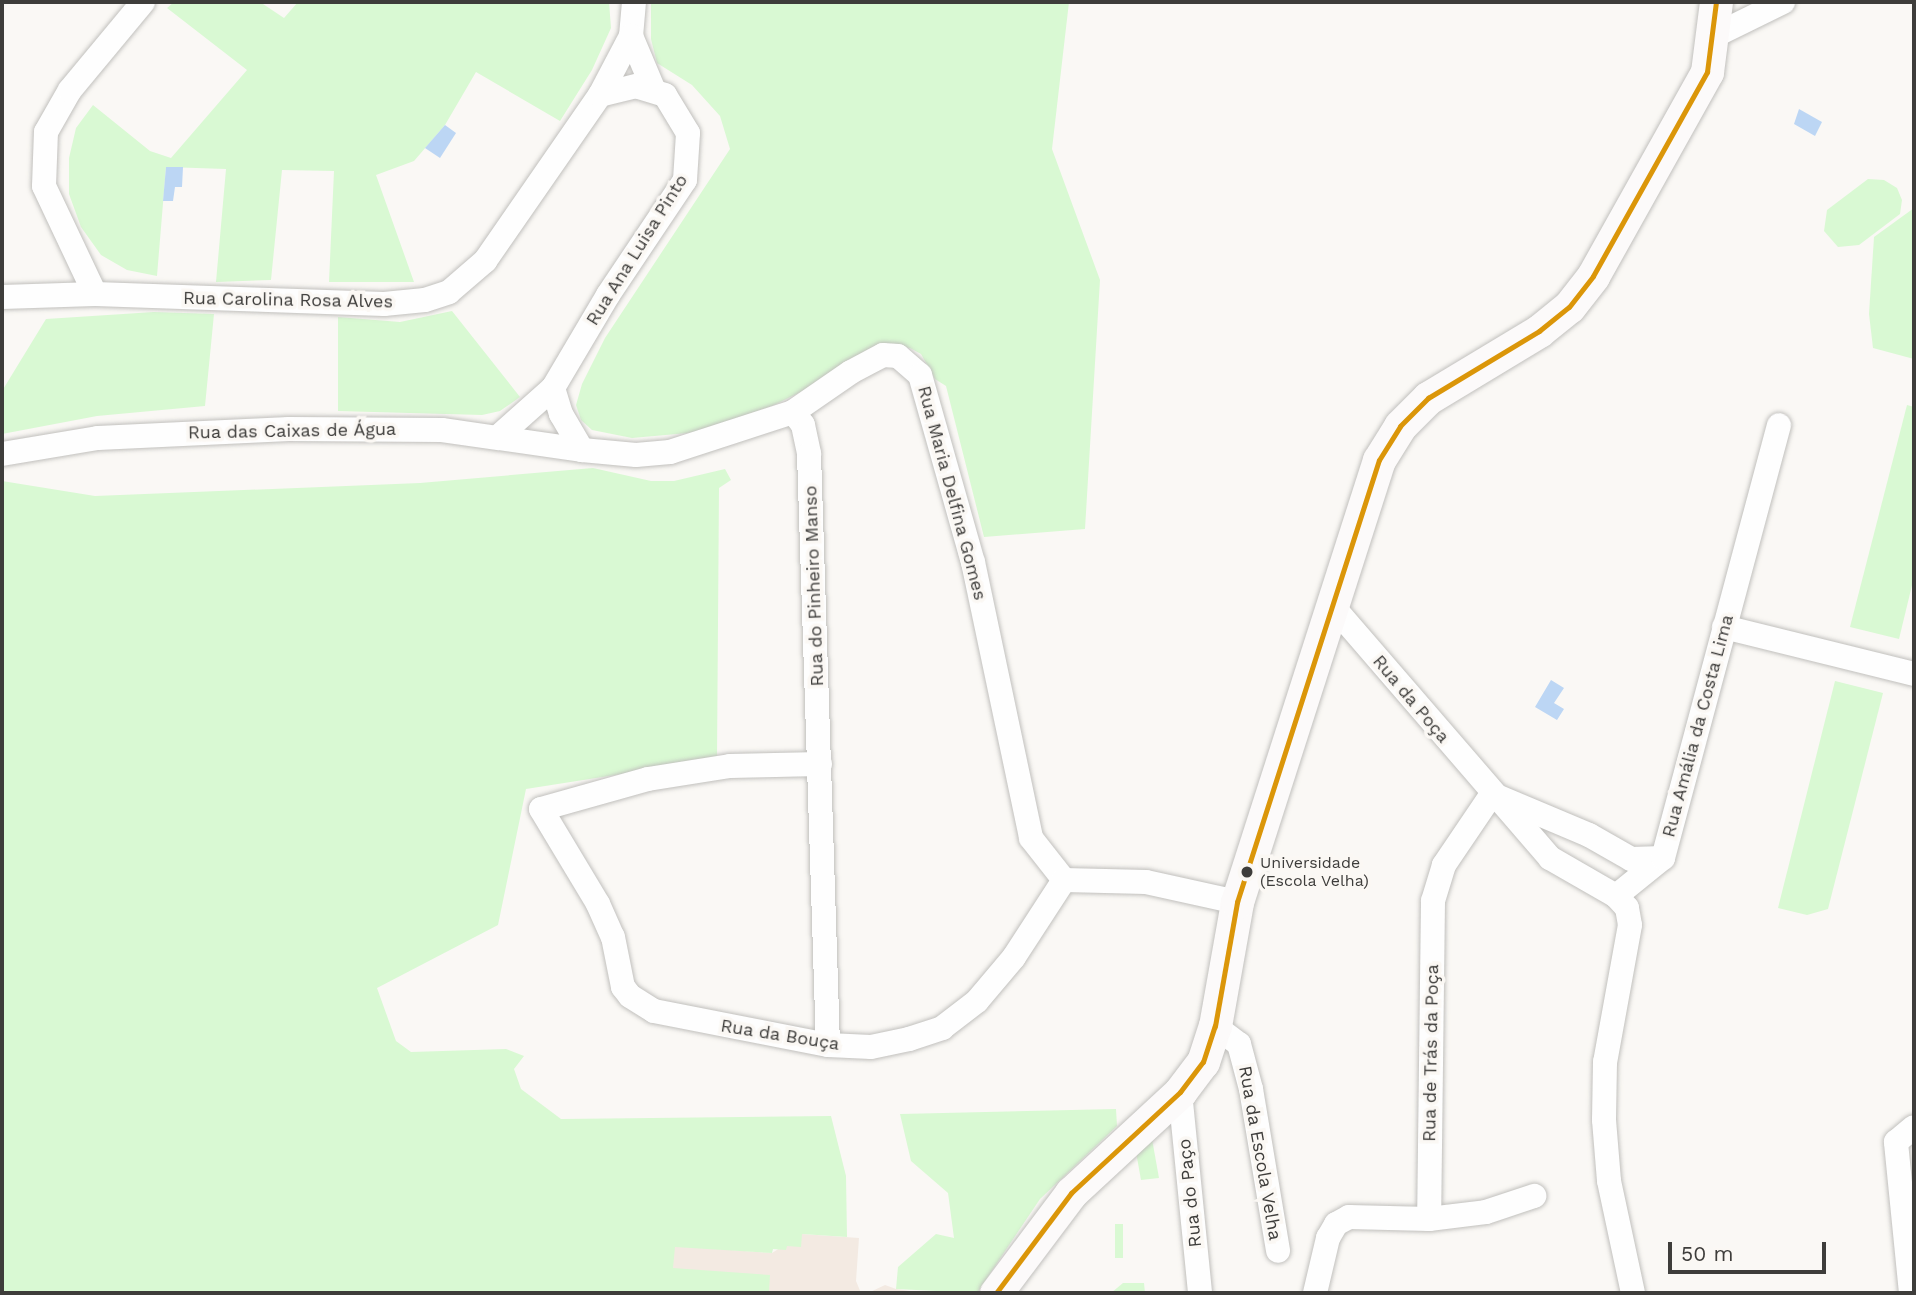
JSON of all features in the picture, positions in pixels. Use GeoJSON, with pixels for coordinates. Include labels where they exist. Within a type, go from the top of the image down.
{"type":"FeatureCollection","features":[{"type":"Feature","properties":{"kind":"street"},"geometry":{"type":"LineString","coordinates":[[94,294],[44,186],[46,132],[69,90],[143,2]]}},
{"type":"Feature","properties":{"kind":"street"},"geometry":{"type":"LineString","coordinates":[[600,95],[619,88],[653,88],[631,36],[634,2]]}},
{"type":"Feature","properties":{"kind":"street"},"geometry":{"type":"LineString","coordinates":[[996,1293],[1071,1193],[1180,1092],[1203,1062],[1215,1026],[1237,902],[1330,603],[1379,460],[1400,426],[1429,398],[1539,331],[1569,307],[1624,224],[1707,72],[1714,36],[1716,2]]}},
{"type":"Feature","properties":{"kind":"street"},"geometry":{"type":"LineString","coordinates":[[1714,36],[1783,2]]}},
{"type":"Feature","properties":{"kind":"street","name":"Rua Carolina Rosa Alves"},"geometry":{"type":"LineString","coordinates":[[2,298],[94,294],[384,304],[425,300],[449,292],[485,261],[600,95],[631,36]]}},
{"type":"Feature","properties":{"kind":"street","name":"Rua Ana Luisa Pinto"},"geometry":{"type":"LineString","coordinates":[[498,437],[553,388],[607,295],[685,180],[688,132],[676,106],[653,88]]}},
{"type":"Feature","properties":{"kind":"street","name":"Rua Maria Delfina Gomes"},"geometry":{"type":"LineString","coordinates":[[582,450],[636,455],[670,452],[793,412],[883,355],[898,356],[920,375],[973,562],[1031,838],[1064,880]]}},
{"type":"Feature","properties":{"kind":"street"},"geometry":{"type":"LineString","coordinates":[[553,388],[561,414],[582,450]]}},
{"type":"Feature","properties":{"kind":"street","name":"Rua do Pinheiro Manso"},"geometry":{"type":"LineString","coordinates":[[793,412],[803,425],[809,454],[828,1045]]}},
{"type":"Feature","properties":{"kind":"street","name":"Rua Amália da Costa Lima"},"geometry":{"type":"LineString","coordinates":[[1616,896],[1663,858],[1779,425]]}},
{"type":"Feature","properties":{"kind":"street","name":"Rua das Caixas de Água"},"geometry":{"type":"LineString","coordinates":[[2,454],[98,438],[202,431],[428,429],[582,450]]}},
{"type":"Feature","properties":{"kind":"street","name":"Rua da Poça"},"geometry":{"type":"LineString","coordinates":[[1330,603],[1492,794],[1550,858],[1616,896]]}},
{"type":"Feature","properties":{"kind":"street"},"geometry":{"type":"LineString","coordinates":[[1724,627],[1914,674]]}},
{"type":"Feature","properties":{"kind":"street","name":"Rua da Bouça"},"geometry":{"type":"LineString","coordinates":[[820,764],[730,766],[648,779],[541,809],[598,904],[612,937],[622,987],[630,996],[654,1011],[828,1045],[871,1047],[942,1028],[977,1001],[1014,957],[1064,880]]}},
{"type":"Feature","properties":{"kind":"street","name":"Rua da Poça"},"geometry":{"type":"LineString","coordinates":[[1492,794],[1589,835],[1631,859],[1663,858]]}},
{"type":"Feature","properties":{"kind":"street","name":"Rua de Trás da Poça"},"geometry":{"type":"LineString","coordinates":[[1429,1219],[1433,901],[1444,865],[1492,794]]}},
{"type":"Feature","properties":{"kind":"street"},"geometry":{"type":"LineString","coordinates":[[1064,880],[1146,882],[1237,902]]}},
{"type":"Feature","properties":{"kind":"street"},"geometry":{"type":"LineString","coordinates":[[1616,896],[1627,908],[1630,925],[1605,1062],[1604,1120],[1609,1181],[1633,1293]]}},
{"type":"Feature","properties":{"kind":"street","name":"Rua da Escola Velha"},"geometry":{"type":"LineString","coordinates":[[1215,1026],[1238,1044],[1245,1066],[1278,1251]]}},
{"type":"Feature","properties":{"kind":"street","name":"Rua do Paço"},"geometry":{"type":"LineString","coordinates":[[1180,1092],[1200,1293]]}},
{"type":"Feature","properties":{"kind":"street"},"geometry":{"type":"LineString","coordinates":[[1911,1293],[1896,1142],[1914,1127]]}},
{"type":"Feature","properties":{"kind":"street"},"geometry":{"type":"LineString","coordinates":[[1315,1293],[1328,1238],[1336,1224],[1349,1217],[1429,1219],[1486,1212],[1534,1196]]}},
{"type":"Feature","properties":{"kind":"shaded area"},"geometry":{"type":"Polygon","coordinates":[[[802,1234],[859,1238],[856,1281],[861,1293],[610,1293],[653,1244],[772,1253],[802,1234]]]}},
{"type":"Feature","properties":{"kind":"shaded area"},"geometry":{"type":"Polygon","coordinates":[[[885,1285],[896,1289],[924,1293],[868,1293],[885,1285]]]}},
{"type":"Feature","properties":{"kind":"green space"},"geometry":{"type":"Polygon","coordinates":[[[174,2],[260,2],[284,18],[298,2],[609,2],[611,28],[592,70],[560,121],[476,72],[445,125],[414,161],[376,175],[414,282],[329,282],[334,171],[282,170],[271,280],[216,282],[226,169],[166,167],[157,276],[127,270],[101,255],[81,227],[69,194],[69,158],[76,128],[93,105],[150,151],[171,158],[247,70],[167,8],[174,2]]]}},
{"type":"Feature","properties":{"kind":"green space"},"geometry":{"type":"Polygon","coordinates":[[[651,2],[1069,2],[1052,149],[1100,280],[1085,529],[984,537],[946,386],[935,379],[921,354],[910,348],[894,346],[772,406],[699,432],[632,438],[592,430],[581,420],[576,405],[582,384],[605,338],[730,149],[720,116],[692,85],[657,63],[651,39],[651,2]]]}},
{"type":"Feature","properties":{"kind":"green space"},"geometry":{"type":"Polygon","coordinates":[[[1868,179],[1884,180],[1897,188],[1902,200],[1900,214],[1859,245],[1838,247],[1824,231],[1827,210],[1868,179]]]}},
{"type":"Feature","properties":{"kind":"green space"},"geometry":{"type":"Polygon","coordinates":[[[1914,208],[1914,359],[1873,348],[1869,314],[1874,237],[1914,208]]]}},
{"type":"Feature","properties":{"kind":"green space"},"geometry":{"type":"Polygon","coordinates":[[[452,311],[520,397],[500,411],[482,415],[338,411],[338,317],[400,322],[452,311]]]}},
{"type":"Feature","properties":{"kind":"green space"},"geometry":{"type":"Polygon","coordinates":[[[154,312],[214,314],[205,406],[97,416],[2,434],[2,391],[46,319],[154,312]]]}},
{"type":"Feature","properties":{"kind":"green space"},"geometry":{"type":"Polygon","coordinates":[[[1907,405],[1914,407],[1914,577],[1899,639],[1850,627],[1907,405]]]}},
{"type":"Feature","properties":{"kind":"green space"},"geometry":{"type":"Polygon","coordinates":[[[593,468],[651,481],[674,481],[725,469],[731,480],[719,488],[717,759],[526,789],[498,925],[377,988],[396,1041],[411,1052],[506,1049],[524,1056],[514,1069],[521,1089],[561,1119],[831,1116],[846,1176],[847,1237],[802,1234],[801,1247],[787,1246],[786,1250],[773,1249],[772,1253],[675,1247],[673,1268],[770,1275],[769,1291],[790,1293],[2,1293],[2,481],[95,496],[420,483],[593,468]]]}},
{"type":"Feature","properties":{"kind":"green space"},"geometry":{"type":"Polygon","coordinates":[[[1835,681],[1883,693],[1828,909],[1807,915],[1778,908],[1835,681]]]}},
{"type":"Feature","properties":{"kind":"green space"},"geometry":{"type":"Polygon","coordinates":[[[1116,1109],[1117,1126],[1040,1199],[977,1293],[896,1289],[898,1267],[936,1234],[954,1238],[948,1193],[911,1161],[900,1114],[1116,1109]]]}},
{"type":"Feature","properties":{"kind":"green space"},"geometry":{"type":"Polygon","coordinates":[[[1152,1139],[1159,1178],[1141,1180],[1136,1152],[1152,1139]]]}},
{"type":"Feature","properties":{"kind":"green space"},"geometry":{"type":"Polygon","coordinates":[[[1115,1224],[1123,1224],[1123,1258],[1115,1258],[1115,1224]]]}},
{"type":"Feature","properties":{"kind":"green space"},"geometry":{"type":"Polygon","coordinates":[[[1123,1283],[1144,1283],[1145,1293],[1111,1293],[1123,1283]]]}},
{"type":"Feature","properties":{"kind":"water"},"geometry":{"type":"Polygon","coordinates":[[[1799,109],[1822,122],[1815,136],[1794,124],[1799,109]]]}},
{"type":"Feature","properties":{"kind":"water"},"geometry":{"type":"Polygon","coordinates":[[[445,125],[456,133],[440,158],[425,148],[445,125]]]}},
{"type":"Feature","properties":{"kind":"water"},"geometry":{"type":"Polygon","coordinates":[[[166,167],[183,167],[182,187],[175,187],[173,201],[163,201],[166,167]]]}},
{"type":"Feature","properties":{"kind":"water"},"geometry":{"type":"Polygon","coordinates":[[[1551,680],[1564,688],[1554,703],[1564,709],[1557,720],[1535,707],[1551,680]]]}},
{"type":"Feature","properties":{"kind":"transit line"},"geometry":{"type":"LineString","coordinates":[[996,1293],[1071,1193],[1180,1092],[1203,1062],[1215,1026],[1237,902],[1379,460],[1400,426],[1428,398],[1539,331],[1569,307],[1593,276],[1707,72],[1716,2]]}},
{"type":"Feature","properties":{"kind":"place","name":"Universidade (Escola Velha)"},"geometry":{"type":"Point","coordinates":[1247,872]}}]}
